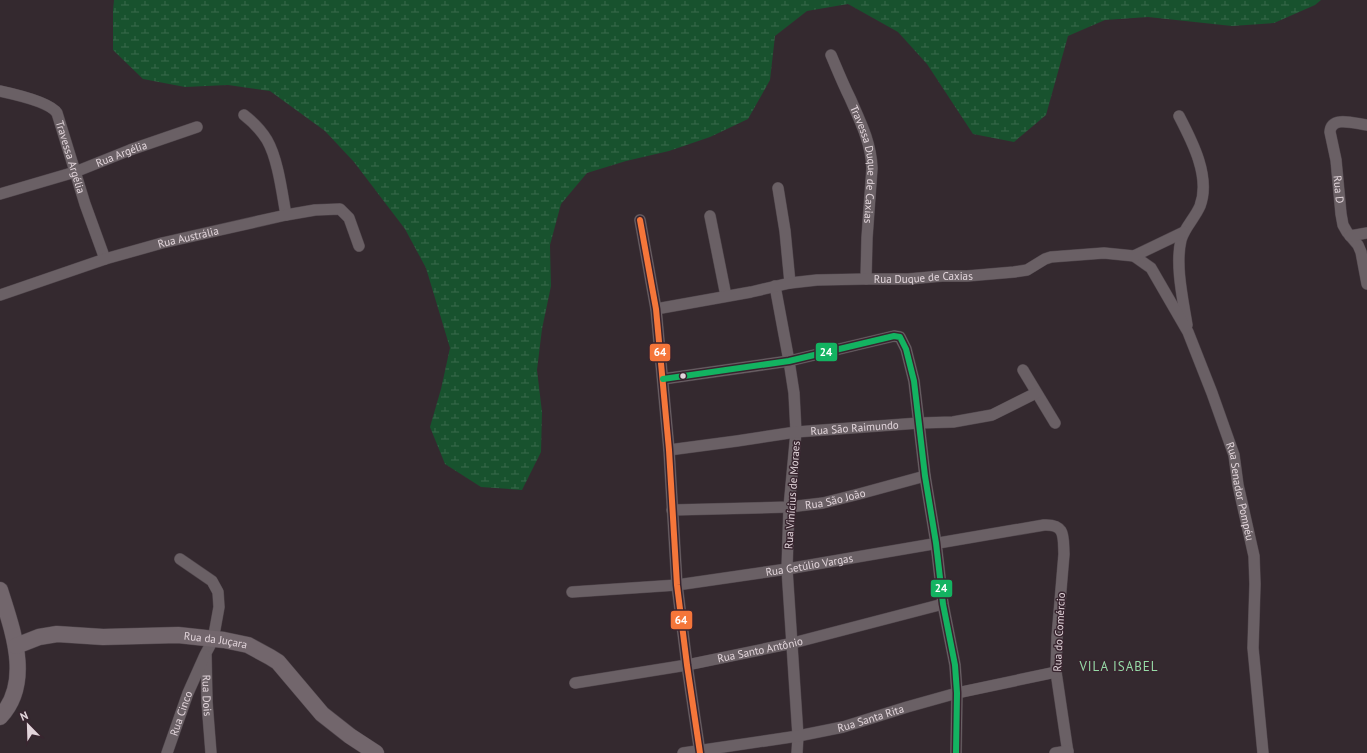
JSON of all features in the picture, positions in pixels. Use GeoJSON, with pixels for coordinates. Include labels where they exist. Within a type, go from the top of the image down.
{"type":"FeatureCollection","features":[{"type":"Feature","properties":{"kind":"street","name":"Travessa Duque de Caxias"},"geometry":{"type":"LineString","coordinates":[[831,55],[862,125],[872,158],[866,279]]}},
{"type":"Feature","properties":{"kind":"street","name":"Travessa Argélia"},"geometry":{"type":"LineString","coordinates":[[0,91],[33,100],[56,110],[60,118],[75,172],[105,259]]}},
{"type":"Feature","properties":{"kind":"street"},"geometry":{"type":"LineString","coordinates":[[244,115],[253,122],[268,141],[278,175],[286,215]]}},
{"type":"Feature","properties":{"kind":"street"},"geometry":{"type":"LineString","coordinates":[[1179,116],[1192,141],[1199,160],[1203,191],[1201,204],[1196,217],[1184,232],[1180,245],[1179,265],[1188,332]]}},
{"type":"Feature","properties":{"kind":"street","name":"Rua D"},"geometry":{"type":"LineString","coordinates":[[1367,125],[1343,122],[1337,123],[1331,127],[1330,132],[1336,160],[1343,225],[1358,245],[1361,252],[1367,284]]}},
{"type":"Feature","properties":{"kind":"street","name":"Rua Argélia"},"geometry":{"type":"LineString","coordinates":[[0,194],[75,172],[130,150],[197,127]]}},
{"type":"Feature","properties":{"kind":"street"},"geometry":{"type":"LineString","coordinates":[[778,188],[785,231],[790,283]]}},
{"type":"Feature","properties":{"kind":"street","name":"Rua Austrália"},"geometry":{"type":"LineString","coordinates":[[0,295],[105,259],[162,243],[286,215],[315,210],[340,209],[349,218],[359,246]]}},
{"type":"Feature","properties":{"kind":"street"},"geometry":{"type":"LineString","coordinates":[[710,216],[726,296]]}},
{"type":"Feature","properties":{"kind":"street"},"geometry":{"type":"LineString","coordinates":[[640,220],[656,309],[663,379],[677,585],[700,751]]}},
{"type":"Feature","properties":{"kind":"street"},"geometry":{"type":"LineString","coordinates":[[1134,256],[1184,232]]}},
{"type":"Feature","properties":{"kind":"street"},"geometry":{"type":"LineString","coordinates":[[1350,236],[1367,233]]}},
{"type":"Feature","properties":{"kind":"street","name":"Rua Duque de Caxias"},"geometry":{"type":"LineString","coordinates":[[656,309],[751,292],[790,283],[817,280],[908,279],[942,276],[967,276],[1027,270],[1051,257],[1104,253],[1134,256]]}},
{"type":"Feature","properties":{"kind":"street","name":"Rua Senador Pompéu"},"geometry":{"type":"LineString","coordinates":[[1134,256],[1152,268],[1188,332],[1234,455],[1238,485],[1254,556],[1255,584],[1253,648],[1263,753]]}},
{"type":"Feature","properties":{"kind":"street","name":"Rua Vinícius de Moraes"},"geometry":{"type":"LineString","coordinates":[[775,286],[794,393],[796,432],[789,507],[787,570],[793,643],[798,736],[797,753]]}},
{"type":"Feature","properties":{"kind":"street"},"geometry":{"type":"LineString","coordinates":[[663,379],[789,361],[894,336],[900,337],[906,349],[914,381],[925,476],[936,543],[943,604],[955,666],[958,693],[956,753]]}},
{"type":"Feature","properties":{"kind":"street"},"geometry":{"type":"LineString","coordinates":[[1023,370],[1055,423]]}},
{"type":"Feature","properties":{"kind":"street","name":"Rua São Raimundo"},"geometry":{"type":"LineString","coordinates":[[668,450],[796,432],[953,422],[992,415],[1036,393]]}},
{"type":"Feature","properties":{"kind":"street","name":"Rua São João"},"geometry":{"type":"LineString","coordinates":[[672,510],[789,507],[823,503],[925,476]]}},
{"type":"Feature","properties":{"kind":"street","name":"Rua do Comércio"},"geometry":{"type":"LineString","coordinates":[[1044,525],[1053,524],[1058,526],[1063,540],[1064,554],[1056,672],[1068,752]]}},
{"type":"Feature","properties":{"kind":"street","name":"Rua Getúlio Vargas"},"geometry":{"type":"LineString","coordinates":[[572,592],[677,585],[787,570],[1044,525]]}},
{"type":"Feature","properties":{"kind":"street"},"geometry":{"type":"LineString","coordinates":[[180,559],[212,581],[218,592],[219,607],[210,646]]}},
{"type":"Feature","properties":{"kind":"street"},"geometry":{"type":"LineString","coordinates":[[0,590],[4,615],[16,646],[18,663],[16,682],[12,697],[8,708],[0,717]]}},
{"type":"Feature","properties":{"kind":"street","name":"Rua Santo Antônio"},"geometry":{"type":"LineString","coordinates":[[575,683],[687,665],[793,643],[943,604]]}},
{"type":"Feature","properties":{"kind":"street","name":"Rua da Juçara"},"geometry":{"type":"LineString","coordinates":[[16,646],[39,637],[57,634],[103,637],[178,635],[210,646],[234,642],[248,645],[278,662],[322,714],[350,736],[376,753]]}},
{"type":"Feature","properties":{"kind":"street","name":"Rua Cinco"},"geometry":{"type":"LineString","coordinates":[[167,753],[188,693],[210,646]]}},
{"type":"Feature","properties":{"kind":"street","name":"Rua Dois"},"geometry":{"type":"LineString","coordinates":[[210,646],[207,702],[211,753]]}},
{"type":"Feature","properties":{"kind":"street","name":"Rua Santa Rita"},"geometry":{"type":"LineString","coordinates":[[683,753],[798,736],[843,727],[958,693],[1056,672]]}},
{"type":"Feature","properties":{"kind":"street"},"geometry":{"type":"LineString","coordinates":[[1055,753],[1068,752]]}},
{"type":"Feature","properties":{"kind":"green space"},"geometry":{"type":"Polygon","coordinates":[[[114,0],[1321,0],[1315,5],[1274,23],[1232,26],[1148,17],[1105,20],[1068,36],[1046,115],[1014,142],[973,134],[927,64],[898,32],[848,4],[807,11],[775,36],[770,80],[748,119],[710,137],[669,151],[626,161],[587,173],[561,204],[550,245],[551,286],[542,329],[537,370],[542,412],[541,452],[522,490],[481,487],[445,464],[430,427],[441,389],[450,348],[426,268],[405,229],[354,162],[325,131],[270,91],[228,85],[185,87],[143,79],[113,50],[114,0]]]}},
{"type":"Feature","properties":{"kind":"transit line","name":"64"},"geometry":{"type":"LineString","coordinates":[[640,220],[656,309],[669,450],[677,585],[700,753]]}},
{"type":"Feature","properties":{"kind":"transit line","name":"24"},"geometry":{"type":"LineString","coordinates":[[663,379],[789,361],[894,336],[900,337],[906,349],[914,381],[925,476],[936,543],[943,604],[955,665],[957,693],[956,753]]}},
{"type":"Feature","properties":{"kind":"district","name":"VILA ISABEL"},"geometry":{"type":"Point","coordinates":[1119,666]}}]}
